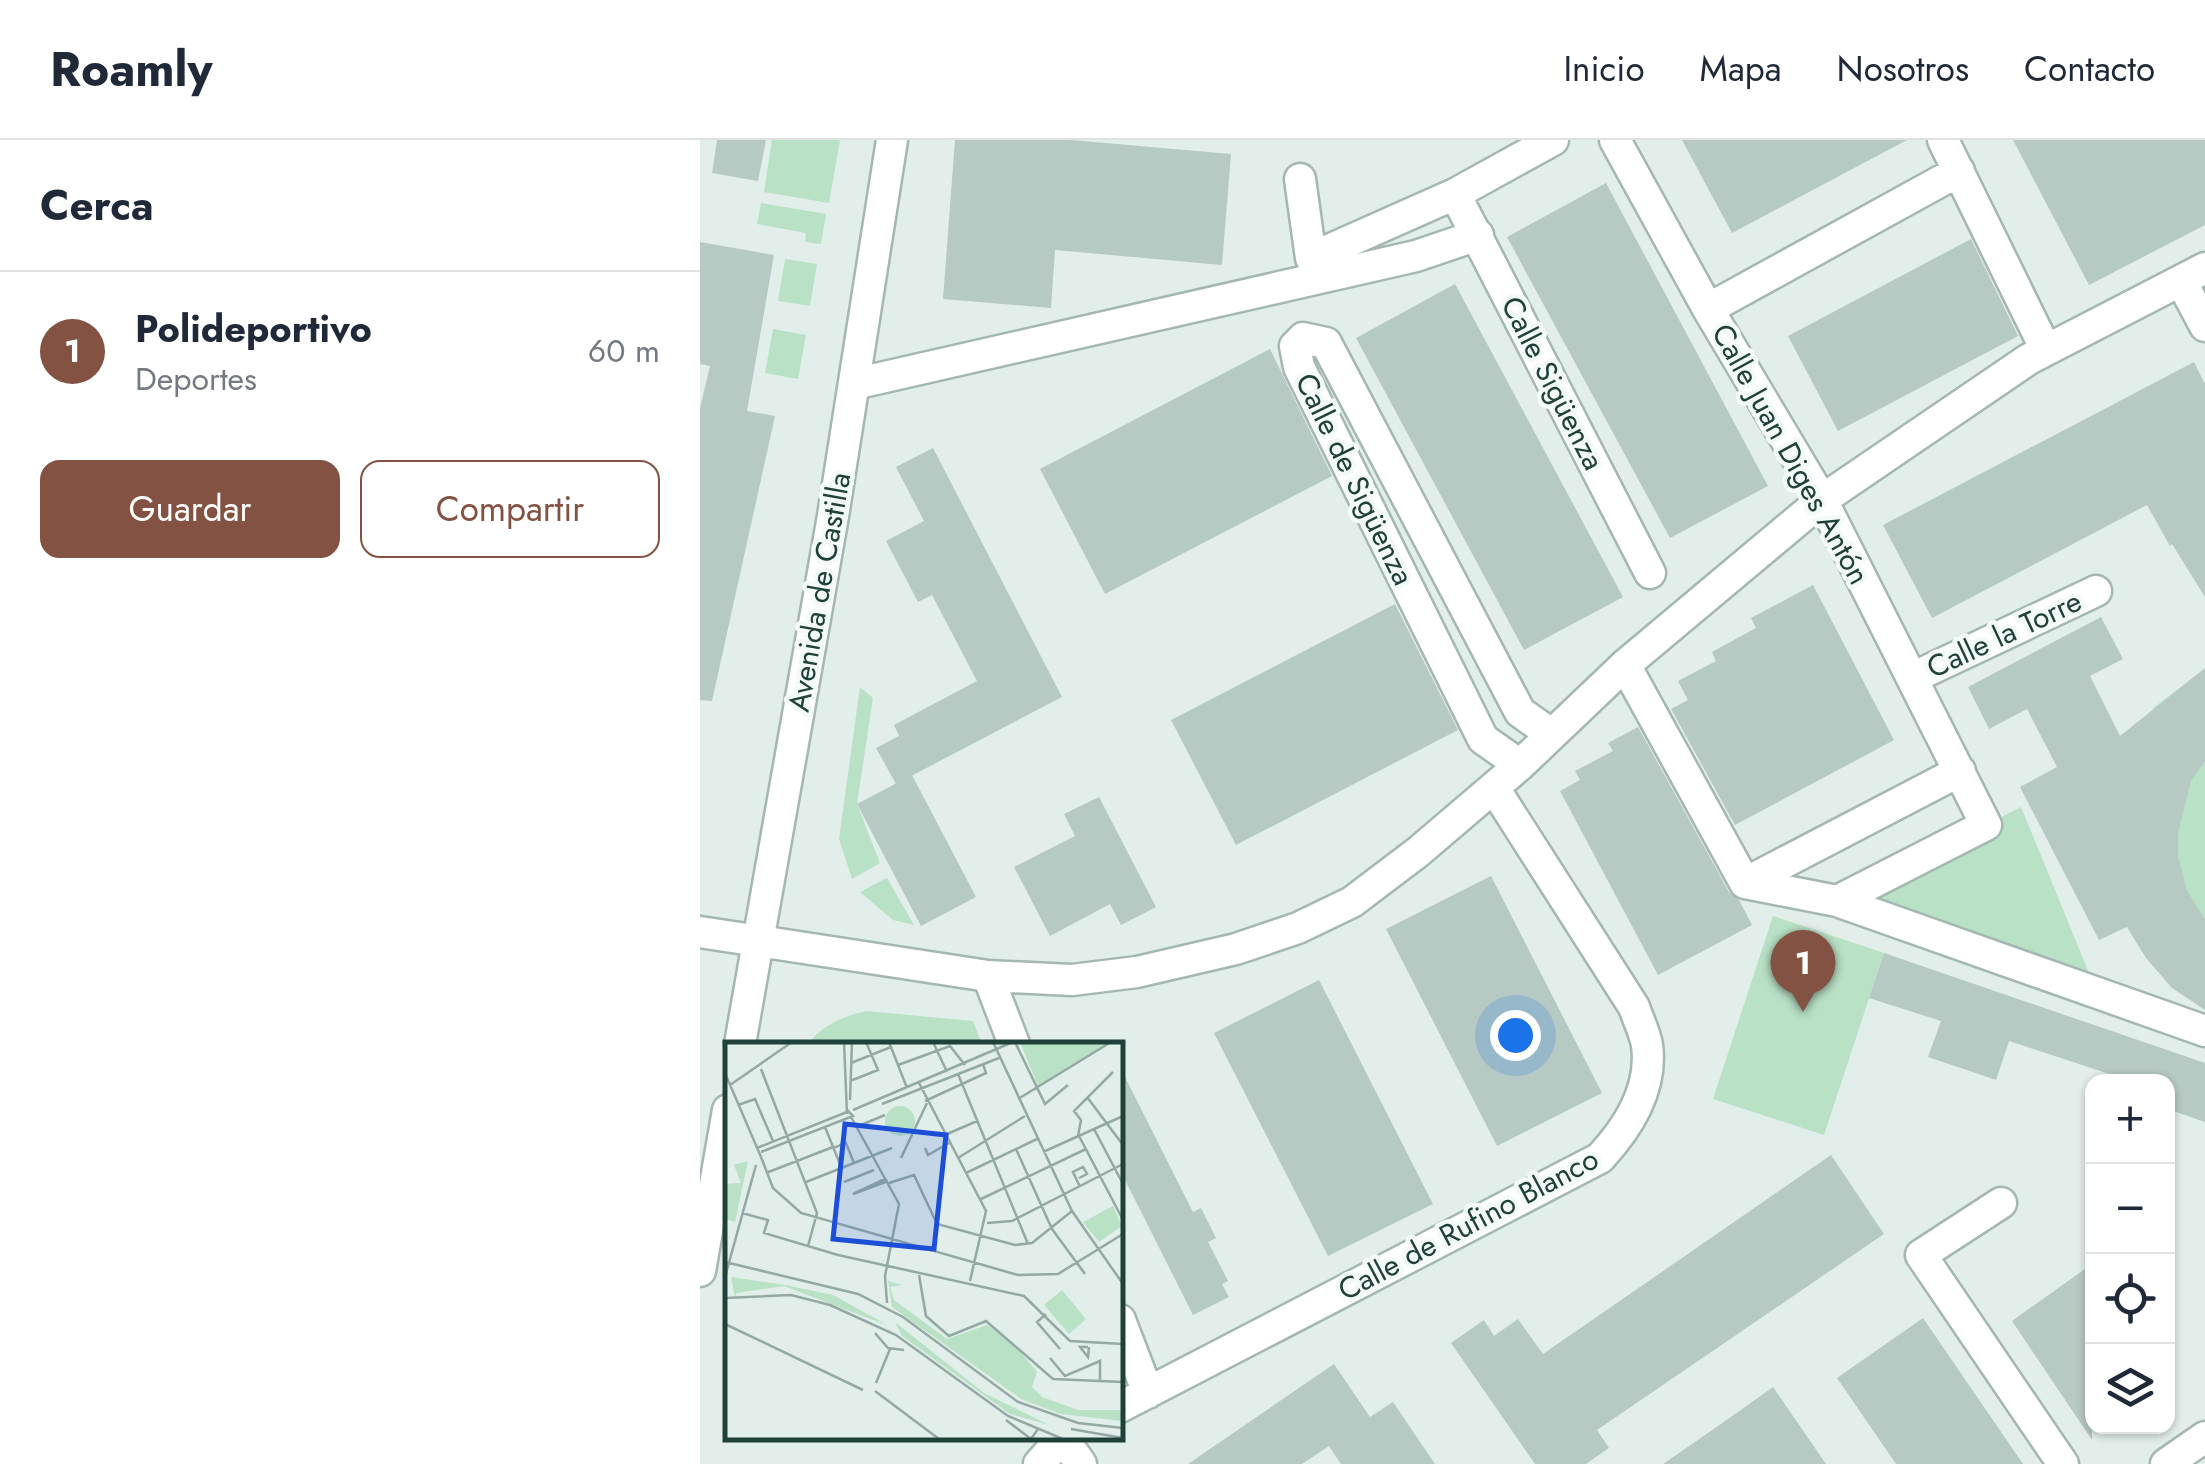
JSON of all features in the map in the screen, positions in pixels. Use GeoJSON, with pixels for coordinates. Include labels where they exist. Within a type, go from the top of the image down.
{"type":"FeatureCollection","features":[{"type":"Feature","properties":{"kind":"street","name":"Avenida de Castilla"},"geometry":{"type":"LineString","coordinates":[[740,1042],[892,140]]}},
{"type":"Feature","properties":{"kind":"street"},"geometry":{"type":"LineString","coordinates":[[1300,178],[1311,258],[1455,194],[1553,140]]}},
{"type":"Feature","properties":{"kind":"street"},"geometry":{"type":"LineString","coordinates":[[1944,140],[2046,350]]}},
{"type":"Feature","properties":{"kind":"street","name":"Calle Juan Diges Antón"},"geometry":{"type":"LineString","coordinates":[[1628,144],[1708,309],[1822,500],[1986,825],[1837,902]]}},
{"type":"Feature","properties":{"kind":"street"},"geometry":{"type":"LineString","coordinates":[[1708,309],[1958,171]]}},
{"type":"Feature","properties":{"kind":"street","name":"Calle Sigüenza"},"geometry":{"type":"LineString","coordinates":[[1455,194],[1650,573]]}},
{"type":"Feature","properties":{"kind":"street"},"geometry":{"type":"LineString","coordinates":[[854,384],[1416,256],[1478,235]]}},
{"type":"Feature","properties":{"kind":"street"},"geometry":{"type":"LineString","coordinates":[[700,932],[988,976],[1072,980],[1137,972],[1236,949],[1298,928],[1352,902],[1494,788],[1624,666],[1822,500],[2046,350],[2193,275],[2205,326]]}},
{"type":"Feature","properties":{"kind":"street","name":"Calle de Sigüenza"},"geometry":{"type":"LineString","coordinates":[[1520,765],[1484,739],[1299,367],[1296,346],[1303,338],[1326,343],[1520,712],[1551,734]]}},
{"type":"Feature","properties":{"kind":"street","name":"Calle la Torre"},"geometry":{"type":"LineString","coordinates":[[1912,678],[2096,591]]}},
{"type":"Feature","properties":{"kind":"street"},"geometry":{"type":"LineString","coordinates":[[1624,666],[1745,883],[1837,902],[2205,1032]]}},
{"type":"Feature","properties":{"kind":"street"},"geometry":{"type":"LineString","coordinates":[[1745,883],[1960,771]]}},
{"type":"Feature","properties":{"kind":"street","name":"Calle de Rufino Blanco"},"geometry":{"type":"LineString","coordinates":[[1122,1407],[1600,1158],[1623,1133],[1639,1102],[1646,1076],[1647,1044],[1634,1008],[1494,788]]}},
{"type":"Feature","properties":{"kind":"street"},"geometry":{"type":"LineString","coordinates":[[988,976],[1013,1042]]}},
{"type":"Feature","properties":{"kind":"street"},"geometry":{"type":"LineString","coordinates":[[700,1271],[725,1127]]}},
{"type":"Feature","properties":{"kind":"street"},"geometry":{"type":"LineString","coordinates":[[2001,1203],[1921,1255],[2063,1464]]}},
{"type":"Feature","properties":{"kind":"street"},"geometry":{"type":"LineString","coordinates":[[1122,1325],[1148,1393]]}},
{"type":"Feature","properties":{"kind":"street"},"geometry":{"type":"LineString","coordinates":[[1038,1464],[1061,1439]]}},
{"type":"Feature","properties":{"kind":"street"},"geometry":{"type":"LineString","coordinates":[[1064,1439],[1081,1464]]}},
{"type":"Feature","properties":{"kind":"street"},"geometry":{"type":"LineString","coordinates":[[2166,1464],[2202,1446]]}},
{"type":"Feature","properties":{"kind":"green space"},"geometry":{"type":"Polygon","coordinates":[[[772,140],[840,140],[829,203],[764,192],[772,140]]]}},
{"type":"Feature","properties":{"kind":"green space"},"geometry":{"type":"Polygon","coordinates":[[[761,203],[826,214],[821,244],[805,242],[806,233],[757,224],[761,203]]]}},
{"type":"Feature","properties":{"kind":"green space"},"geometry":{"type":"Polygon","coordinates":[[[785,259],[817,264],[810,306],[778,301],[785,259]]]}},
{"type":"Feature","properties":{"kind":"green space"},"geometry":{"type":"Polygon","coordinates":[[[773,329],[806,335],[798,379],[765,373],[773,329]]]}},
{"type":"Feature","properties":{"kind":"green space"},"geometry":{"type":"Polygon","coordinates":[[[2205,669],[2205,1010],[2164,977],[2132,935],[2152,925],[2170,727],[2153,708],[2205,669]]]}},
{"type":"Feature","properties":{"kind":"green space"},"geometry":{"type":"Polygon","coordinates":[[[860,687],[873,698],[857,804],[880,863],[852,879],[839,839],[860,687]]]}},
{"type":"Feature","properties":{"kind":"green space"},"geometry":{"type":"Polygon","coordinates":[[[2021,807],[2096,990],[1837,901],[2021,807]]]}},
{"type":"Feature","properties":{"kind":"green space"},"geometry":{"type":"Polygon","coordinates":[[[887,878],[914,925],[893,920],[860,892],[887,878]]]}},
{"type":"Feature","properties":{"kind":"green space"},"geometry":{"type":"Polygon","coordinates":[[[1773,916],[1884,953],[1824,1135],[1713,1099],[1773,916]]]}},
{"type":"Feature","properties":{"kind":"green space"},"geometry":{"type":"Polygon","coordinates":[[[866,1011],[973,1021],[981,1042],[810,1042],[834,1022],[866,1011]]]}},
{"type":"Feature","properties":{"kind":"building"},"geometry":{"type":"Polygon","coordinates":[[[717,140],[766,140],[758,181],[712,173],[717,140]]]}},
{"type":"Feature","properties":{"kind":"building"},"geometry":{"type":"Polygon","coordinates":[[[955,140],[1071,140],[1231,154],[1222,265],[1055,250],[1051,308],[943,299],[955,140]]]}},
{"type":"Feature","properties":{"kind":"building"},"geometry":{"type":"Polygon","coordinates":[[[1682,140],[1907,140],[1732,233],[1682,140]]]}},
{"type":"Feature","properties":{"kind":"building"},"geometry":{"type":"Polygon","coordinates":[[[2013,140],[2205,140],[2205,225],[2089,285],[2013,140]]]}},
{"type":"Feature","properties":{"kind":"building"},"geometry":{"type":"Polygon","coordinates":[[[1606,183],[1768,486],[1670,538],[1507,237],[1606,183]]]}},
{"type":"Feature","properties":{"kind":"building"},"geometry":{"type":"Polygon","coordinates":[[[1971,239],[2018,336],[1838,431],[1788,336],[1971,239]]]}},
{"type":"Feature","properties":{"kind":"building"},"geometry":{"type":"Polygon","coordinates":[[[700,242],[774,255],[747,411],[775,416],[712,701],[700,700],[700,408],[710,366],[700,364],[700,242]]]}},
{"type":"Feature","properties":{"kind":"building"},"geometry":{"type":"Polygon","coordinates":[[[1455,284],[1623,597],[1524,650],[1356,338],[1455,284]]]}},
{"type":"Feature","properties":{"kind":"building"},"geometry":{"type":"Polygon","coordinates":[[[1270,349],[1332,476],[1105,594],[1040,469],[1270,349]]]}},
{"type":"Feature","properties":{"kind":"building"},"geometry":{"type":"Polygon","coordinates":[[[2194,362],[2205,384],[2205,597],[2147,505],[1932,618],[1883,525],[2194,362]]]}},
{"type":"Feature","properties":{"kind":"building"},"geometry":{"type":"Polygon","coordinates":[[[933,448],[1062,697],[896,784],[876,748],[899,736],[894,725],[977,681],[932,595],[918,602],[886,541],[924,521],[896,467],[933,448]]]}},
{"type":"Feature","properties":{"kind":"building"},"geometry":{"type":"Polygon","coordinates":[[[1813,585],[1894,740],[1735,825],[1671,709],[1688,700],[1678,681],[1716,661],[1712,652],[1756,628],[1751,618],[1813,585]]]}},
{"type":"Feature","properties":{"kind":"building"},"geometry":{"type":"Polygon","coordinates":[[[1395,604],[1458,730],[1236,845],[1171,720],[1395,604]]]}},
{"type":"Feature","properties":{"kind":"building"},"geometry":{"type":"Polygon","coordinates":[[[2101,617],[2123,659],[2090,676],[2120,736],[2205,668],[2205,761],[2191,781],[2178,833],[2178,857],[2187,890],[2205,920],[2205,1010],[2172,988],[2146,958],[2127,927],[2099,940],[2020,787],[2057,767],[2027,709],[1989,729],[1968,687],[2101,617]]]}},
{"type":"Feature","properties":{"kind":"building"},"geometry":{"type":"Polygon","coordinates":[[[1638,727],[1729,892],[1739,900],[1752,925],[1658,975],[1560,791],[1580,780],[1575,771],[1613,751],[1608,743],[1638,727]]]}},
{"type":"Feature","properties":{"kind":"building"},"geometry":{"type":"Polygon","coordinates":[[[912,775],[976,897],[921,926],[857,804],[912,775]]]}},
{"type":"Feature","properties":{"kind":"building"},"geometry":{"type":"Polygon","coordinates":[[[1099,797],[1156,907],[1121,925],[1110,904],[1050,936],[1014,867],[1075,836],[1064,814],[1099,797]]]}},
{"type":"Feature","properties":{"kind":"building"},"geometry":{"type":"Polygon","coordinates":[[[1491,876],[1602,1093],[1497,1146],[1386,929],[1491,876]]]}},
{"type":"Feature","properties":{"kind":"building"},"geometry":{"type":"Polygon","coordinates":[[[1884,953],[2205,1063],[2205,1122],[2175,1111],[2175,1074],[2110,1074],[2009,1041],[1996,1080],[1928,1057],[1941,1021],[1869,998],[1884,953]]]}},
{"type":"Feature","properties":{"kind":"building"},"geometry":{"type":"Polygon","coordinates":[[[1319,980],[1433,1204],[1328,1256],[1214,1033],[1319,980]]]}},
{"type":"Feature","properties":{"kind":"building"},"geometry":{"type":"Polygon","coordinates":[[[1122,1071],[1193,1212],[1201,1208],[1216,1238],[1208,1242],[1228,1281],[1222,1284],[1229,1297],[1193,1315],[1122,1174],[1122,1071]]]}},
{"type":"Feature","properties":{"kind":"building"},"geometry":{"type":"Polygon","coordinates":[[[1831,1155],[1884,1234],[1597,1430],[1609,1448],[1586,1464],[1535,1464],[1451,1343],[1484,1320],[1494,1336],[1518,1319],[1543,1354],[1831,1155]]]}},
{"type":"Feature","properties":{"kind":"building"},"geometry":{"type":"Polygon","coordinates":[[[2085,1269],[2085,1430],[2012,1321],[2085,1269]]]}},
{"type":"Feature","properties":{"kind":"building"},"geometry":{"type":"Polygon","coordinates":[[[1923,1318],[2023,1464],[1896,1464],[1837,1378],[1923,1318]]]}},
{"type":"Feature","properties":{"kind":"building"},"geometry":{"type":"Polygon","coordinates":[[[1334,1364],[1370,1417],[1393,1402],[1435,1464],[1341,1464],[1329,1446],[1302,1464],[1188,1464],[1334,1364]]]}},
{"type":"Feature","properties":{"kind":"building"},"geometry":{"type":"Polygon","coordinates":[[[1773,1387],[1826,1464],[1663,1464],[1721,1424],[1773,1387]]]}},
{"type":"Feature","properties":{"kind":"place","name":"Polideportivo"},"geometry":{"type":"Point","coordinates":[1803,1012]}}]}
